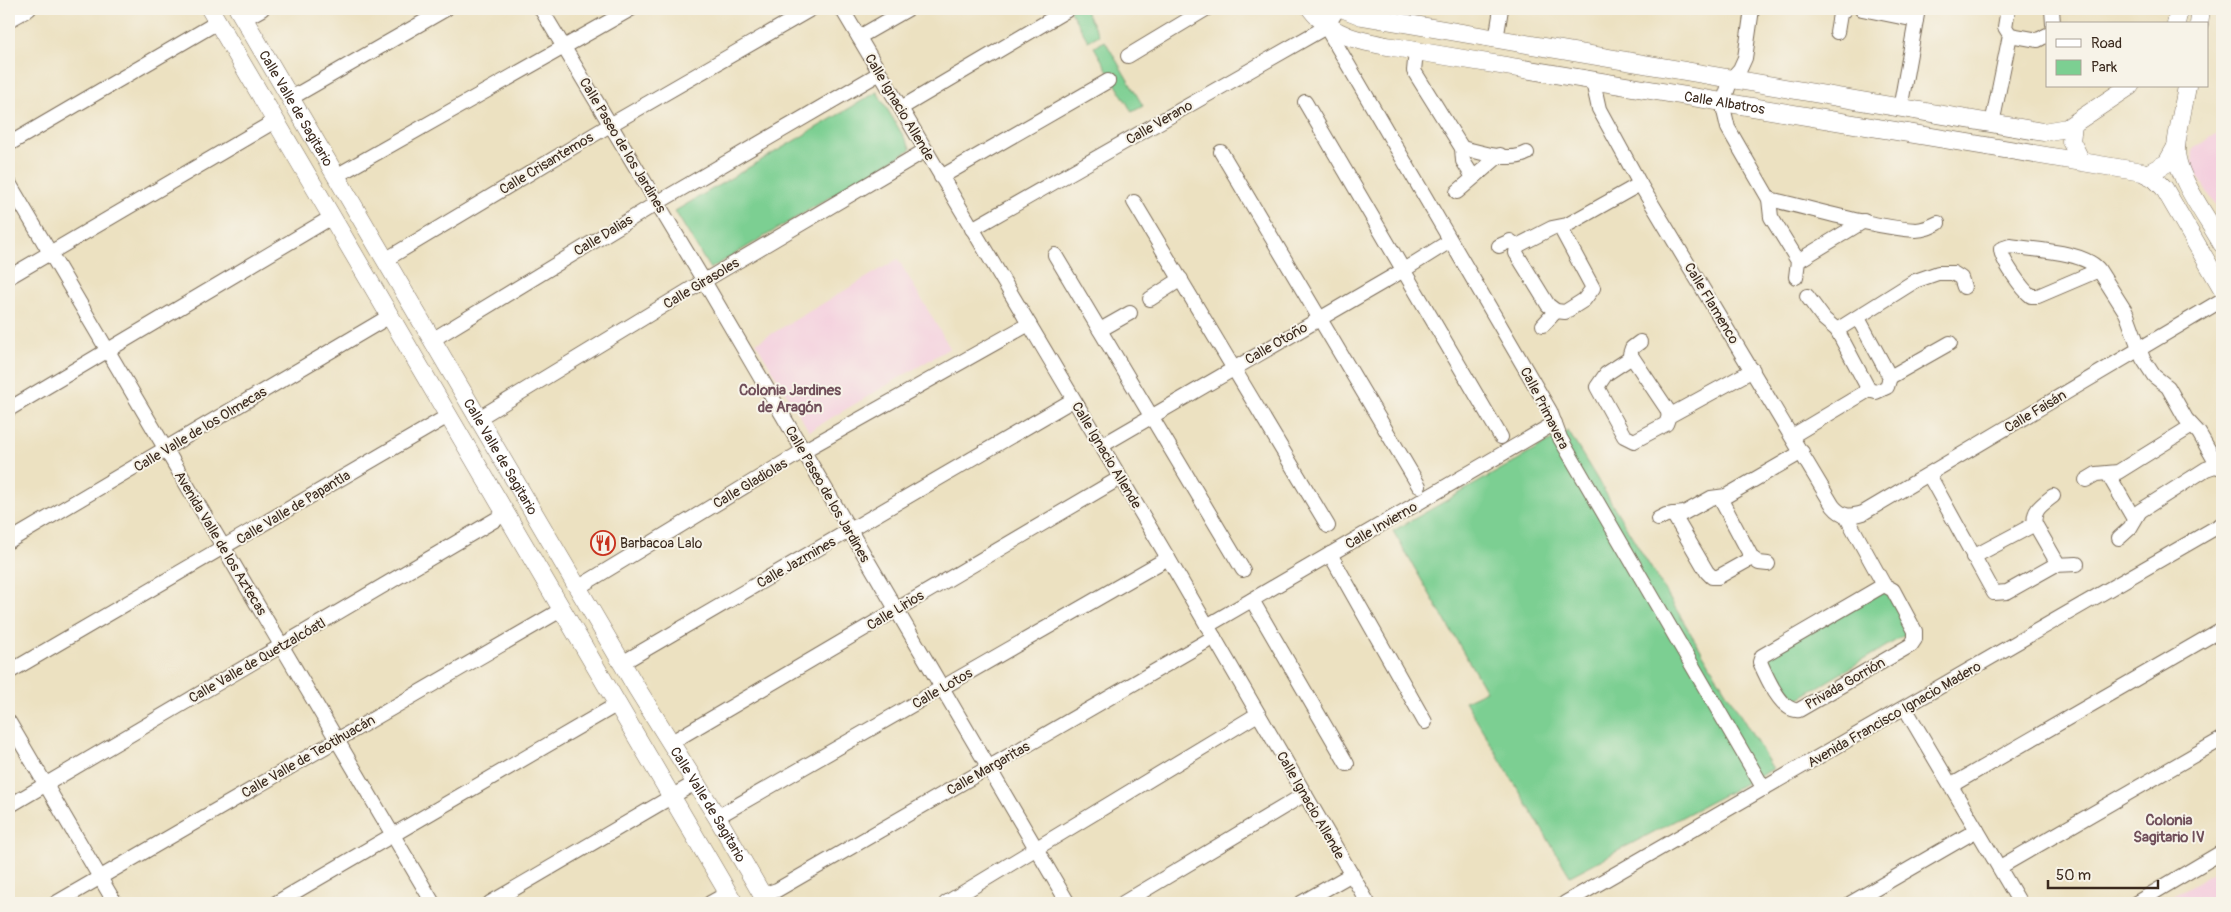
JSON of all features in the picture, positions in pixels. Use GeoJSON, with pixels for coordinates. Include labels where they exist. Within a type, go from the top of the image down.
{"type":"FeatureCollection","features":[{"type":"Feature","properties":{"kind":"street"},"geometry":{"type":"LineString","coordinates":[[9,20],[29,9]]}},
{"type":"Feature","properties":{"kind":"street"},"geometry":{"type":"LineString","coordinates":[[241,14],[262,9]]}},
{"type":"Feature","properties":{"kind":"street"},"geometry":{"type":"LineString","coordinates":[[291,98],[446,9]]}},
{"type":"Feature","properties":{"kind":"street","name":"Calle Paseo de los Jardines"},"geometry":{"type":"LineString","coordinates":[[541,9],[704,281],[1068,903]]}},
{"type":"Feature","properties":{"kind":"street"},"geometry":{"type":"LineString","coordinates":[[336,176],[631,9]]}},
{"type":"Feature","properties":{"kind":"street","name":"Calle Crisantemos"},"geometry":{"type":"LineString","coordinates":[[385,260],[610,125],[811,9]]}},
{"type":"Feature","properties":{"kind":"street","name":"Calle Ignacio Allende"},"geometry":{"type":"LineString","coordinates":[[842,9],[1168,558],[1368,903]]}},
{"type":"Feature","properties":{"kind":"street"},"geometry":{"type":"LineString","coordinates":[[859,37],[908,9]]}},
{"type":"Feature","properties":{"kind":"street"},"geometry":{"type":"LineString","coordinates":[[1128,56],[1206,9]]}},
{"type":"Feature","properties":{"kind":"street","name":"Calle Albatros"},"geometry":{"type":"LineString","coordinates":[[1311,9],[1326,27],[1358,40],[1593,82],[2081,161],[2148,174]]}},
{"type":"Feature","properties":{"kind":"street","name":"Calle Verano"},"geometry":{"type":"LineString","coordinates":[[972,229],[1326,27],[1338,9]]}},
{"type":"Feature","properties":{"kind":"street","name":"Calle Albatros"},"geometry":{"type":"LineString","coordinates":[[1344,9],[1362,16],[1496,40],[2043,132],[2060,131],[2073,125],[2127,88]]}},
{"type":"Feature","properties":{"kind":"street"},"geometry":{"type":"LineString","coordinates":[[1496,40],[1502,9]]}},
{"type":"Feature","properties":{"kind":"street"},"geometry":{"type":"LineString","coordinates":[[1752,9],[1745,58],[1740,69],[1731,79],[1724,103],[1724,115],[1728,128],[1770,199],[1771,217],[1798,260],[1796,277]]}},
{"type":"Feature","properties":{"kind":"street"},"geometry":{"type":"LineString","coordinates":[[1837,32],[1840,14],[1845,9]]}},
{"type":"Feature","properties":{"kind":"street"},"geometry":{"type":"LineString","coordinates":[[1862,9],[1917,14],[1900,109]]}},
{"type":"Feature","properties":{"kind":"street"},"geometry":{"type":"LineString","coordinates":[[1992,124],[2010,35],[2005,27],[2008,9]]}},
{"type":"Feature","properties":{"kind":"street"},"geometry":{"type":"LineString","coordinates":[[2052,9],[2053,22]]}},
{"type":"Feature","properties":{"kind":"street"},"geometry":{"type":"LineString","coordinates":[[2176,22],[2179,9]]}},
{"type":"Feature","properties":{"kind":"street"},"geometry":{"type":"LineString","coordinates":[[2199,22],[2202,9]]}},
{"type":"Feature","properties":{"kind":"street"},"geometry":{"type":"LineString","coordinates":[[901,108],[1067,10]]}},
{"type":"Feature","properties":{"kind":"street","name":"Calle Valle de Sagitario"},"geometry":{"type":"LineString","coordinates":[[241,14],[622,663],[717,817],[764,899]]}},
{"type":"Feature","properties":{"kind":"street"},"geometry":{"type":"LineString","coordinates":[[9,144],[214,16]]}},
{"type":"Feature","properties":{"kind":"street","name":"Calle Valle de Sagitario"},"geometry":{"type":"LineString","coordinates":[[214,16],[616,705],[731,898]]}},
{"type":"Feature","properties":{"kind":"street","name":"Calle Primavera"},"geometry":{"type":"LineString","coordinates":[[1326,27],[1550,411],[1560,438],[1764,789]]}},
{"type":"Feature","properties":{"kind":"street"},"geometry":{"type":"LineString","coordinates":[[2010,35],[2038,40],[2046,36]]}},
{"type":"Feature","properties":{"kind":"street"},"geometry":{"type":"LineString","coordinates":[[1416,51],[1414,71],[1462,148],[1463,161],[1473,177]]}},
{"type":"Feature","properties":{"kind":"street","name":"Calle Dalias"},"geometry":{"type":"LineString","coordinates":[[432,340],[657,202],[880,73]]}},
{"type":"Feature","properties":{"kind":"street"},"geometry":{"type":"LineString","coordinates":[[942,177],[1108,81]]}},
{"type":"Feature","properties":{"kind":"street","name":"Calle Flamenco"},"geometry":{"type":"LineString","coordinates":[[1593,82],[1599,109],[1640,184],[1833,506],[1838,512],[1846,516]]}},
{"type":"Feature","properties":{"kind":"street"},"geometry":{"type":"LineString","coordinates":[[2187,88],[2176,146],[2167,163],[2148,174],[2164,188],[2222,288]]}},
{"type":"Feature","properties":{"kind":"street"},"geometry":{"type":"LineString","coordinates":[[1305,102],[1402,271],[1501,437]]}},
{"type":"Feature","properties":{"kind":"street"},"geometry":{"type":"LineString","coordinates":[[9,277],[275,121]]}},
{"type":"Feature","properties":{"kind":"street"},"geometry":{"type":"LineString","coordinates":[[2073,125],[2071,141],[2081,161]]}},
{"type":"Feature","properties":{"kind":"street"},"geometry":{"type":"LineString","coordinates":[[2176,146],[2185,179],[2222,244]]}},
{"type":"Feature","properties":{"kind":"street"},"geometry":{"type":"LineString","coordinates":[[1462,148],[1516,158],[1527,153]]}},
{"type":"Feature","properties":{"kind":"street","name":"Calle Girasoles"},"geometry":{"type":"LineString","coordinates":[[479,418],[704,281],[926,150]]}},
{"type":"Feature","properties":{"kind":"street"},"geometry":{"type":"LineString","coordinates":[[1221,152],[1318,319],[1419,486]]}},
{"type":"Feature","properties":{"kind":"street"},"geometry":{"type":"LineString","coordinates":[[1457,192],[1467,186],[1473,177],[1500,156]]}},
{"type":"Feature","properties":{"kind":"street","name":"Avenida Valle de los Aztecas"},"geometry":{"type":"LineString","coordinates":[[9,183],[282,646],[335,740],[433,903]]}},
{"type":"Feature","properties":{"kind":"street"},"geometry":{"type":"LineString","coordinates":[[1517,246],[1552,228],[1560,227],[1640,184]]}},
{"type":"Feature","properties":{"kind":"street"},"geometry":{"type":"LineString","coordinates":[[1770,199],[1864,221],[1915,230],[1925,229],[1938,223]]}},
{"type":"Feature","properties":{"kind":"street"},"geometry":{"type":"LineString","coordinates":[[1134,202],[1328,526]]}},
{"type":"Feature","properties":{"kind":"street"},"geometry":{"type":"LineString","coordinates":[[9,409],[332,217]]}},
{"type":"Feature","properties":{"kind":"street"},"geometry":{"type":"LineString","coordinates":[[1798,260],[1864,221]]}},
{"type":"Feature","properties":{"kind":"street"},"geometry":{"type":"LineString","coordinates":[[1517,246],[1516,253],[1548,305],[1556,312],[1565,312],[1584,300],[1592,288],[1560,227]]}},
{"type":"Feature","properties":{"kind":"street","name":"Calle Otoño"},"geometry":{"type":"LineString","coordinates":[[1101,446],[1402,271],[1450,241]]}},
{"type":"Feature","properties":{"kind":"street"},"geometry":{"type":"LineString","coordinates":[[1499,246],[1510,241],[1517,246]]}},
{"type":"Feature","properties":{"kind":"street"},"geometry":{"type":"LineString","coordinates":[[2099,270],[2038,296],[2031,296],[2024,290],[2002,257],[2001,249],[2010,246],[2084,258],[2099,270],[2126,311],[2149,370],[2168,387],[2186,419],[2219,467],[2206,469],[2140,510],[2130,528],[2119,538]]}},
{"type":"Feature","properties":{"kind":"street"},"geometry":{"type":"LineString","coordinates":[[1055,255],[1243,570]]}},
{"type":"Feature","properties":{"kind":"street"},"geometry":{"type":"LineString","coordinates":[[1837,330],[1916,281],[1931,275],[1956,274],[1961,278],[1964,287]]}},
{"type":"Feature","properties":{"kind":"street"},"geometry":{"type":"LineString","coordinates":[[1150,299],[1180,280]]}},
{"type":"Feature","properties":{"kind":"street"},"geometry":{"type":"LineString","coordinates":[[1807,296],[1824,319],[1837,330],[1869,390],[1876,392],[1890,383],[1890,377],[1858,318]]}},
{"type":"Feature","properties":{"kind":"street","name":"Calle Faisán"},"geometry":{"type":"LineString","coordinates":[[1846,516],[1863,513],[2222,300]]}},
{"type":"Feature","properties":{"kind":"street"},"geometry":{"type":"LineString","coordinates":[[1100,330],[1130,312]]}},
{"type":"Feature","properties":{"kind":"street"},"geometry":{"type":"LineString","coordinates":[[1543,325],[1556,312]]}},
{"type":"Feature","properties":{"kind":"street","name":"Calle Valle de los Olmecas"},"geometry":{"type":"LineString","coordinates":[[9,542],[390,316]]}},
{"type":"Feature","properties":{"kind":"street","name":"Calle Gladiolas"},"geometry":{"type":"LineString","coordinates":[[579,587],[803,451],[1029,324]]}},
{"type":"Feature","properties":{"kind":"street"},"geometry":{"type":"LineString","coordinates":[[1632,357],[1606,374],[1597,387],[1624,436],[1638,441],[1666,424],[1669,416],[1667,409],[1632,357],[1630,351],[1640,342]]}},
{"type":"Feature","properties":{"kind":"street"},"geometry":{"type":"LineString","coordinates":[[1890,377],[1950,343]]}},
{"type":"Feature","properties":{"kind":"street"},"geometry":{"type":"LineString","coordinates":[[1669,416],[1753,370]]}},
{"type":"Feature","properties":{"kind":"street"},"geometry":{"type":"LineString","coordinates":[[1792,436],[1869,390]]}},
{"type":"Feature","properties":{"kind":"street","name":"Calle Jazmines"},"geometry":{"type":"LineString","coordinates":[[622,663],[1073,400]]}},
{"type":"Feature","properties":{"kind":"street","name":"Calle Valle de Papantla"},"geometry":{"type":"LineString","coordinates":[[9,672],[448,416]]}},
{"type":"Feature","properties":{"kind":"street","name":"Calle Invierno"},"geometry":{"type":"LineString","coordinates":[[1210,632],[1252,600],[1555,423]]}},
{"type":"Feature","properties":{"kind":"street"},"geometry":{"type":"LineString","coordinates":[[2086,480],[2096,474],[2118,472],[2192,426]]}},
{"type":"Feature","properties":{"kind":"street"},"geometry":{"type":"LineString","coordinates":[[1658,519],[1666,515],[1684,512],[1706,500],[1720,498],[1802,452]]}},
{"type":"Feature","properties":{"kind":"street"},"geometry":{"type":"LineString","coordinates":[[2108,474],[2134,519]]}},
{"type":"Feature","properties":{"kind":"street"},"geometry":{"type":"LineString","coordinates":[[1929,475],[1992,590],[1998,594],[2007,592],[2058,564],[2077,564]]}},
{"type":"Feature","properties":{"kind":"street","name":"Calle Lirios"},"geometry":{"type":"LineString","coordinates":[[670,743],[1120,478]]}},
{"type":"Feature","properties":{"kind":"street"},"geometry":{"type":"LineString","coordinates":[[2053,496],[2037,509],[2034,517],[2035,524],[2058,564]]}},
{"type":"Feature","properties":{"kind":"street"},"geometry":{"type":"LineString","coordinates":[[1720,498],[1752,558],[1759,563],[1768,564]]}},
{"type":"Feature","properties":{"kind":"street","name":"Calle Valle de Quetzalcóatl"},"geometry":{"type":"LineString","coordinates":[[9,806],[505,514]]}},
{"type":"Feature","properties":{"kind":"street"},"geometry":{"type":"LineString","coordinates":[[1673,514],[1707,572],[1712,577],[1718,577],[1752,558]]}},
{"type":"Feature","properties":{"kind":"street","name":"Privada Gorrión"},"geometry":{"type":"LineString","coordinates":[[1846,516],[1884,585],[1893,590],[1915,631],[1913,643],[1800,710],[1795,711],[1786,707],[1760,662],[1762,656],[1884,585]]}},
{"type":"Feature","properties":{"kind":"street"},"geometry":{"type":"LineString","coordinates":[[1973,557],[2035,524]]}},
{"type":"Feature","properties":{"kind":"street","name":"Avenida Francisco Ignacio Madero"},"geometry":{"type":"LineString","coordinates":[[1564,903],[2222,524]]}},
{"type":"Feature","properties":{"kind":"street"},"geometry":{"type":"LineString","coordinates":[[1330,554],[1425,722]]}},
{"type":"Feature","properties":{"kind":"street","name":"Calle Lotos"},"geometry":{"type":"LineString","coordinates":[[717,817],[1168,558]]}},
{"type":"Feature","properties":{"kind":"street"},"geometry":{"type":"LineString","coordinates":[[1252,600],[1347,764]]}},
{"type":"Feature","properties":{"kind":"street","name":"Calle Valle de Teotihuacán"},"geometry":{"type":"LineString","coordinates":[[56,903],[561,610]]}},
{"type":"Feature","properties":{"kind":"street"},"geometry":{"type":"LineString","coordinates":[[1952,785],[2222,629]]}},
{"type":"Feature","properties":{"kind":"street","name":"Calle Margaritas"},"geometry":{"type":"LineString","coordinates":[[764,899],[988,768],[1210,632]]}},
{"type":"Feature","properties":{"kind":"street"},"geometry":{"type":"LineString","coordinates":[[276,903],[616,705]]}},
{"type":"Feature","properties":{"kind":"street"},"geometry":{"type":"LineString","coordinates":[[1905,708],[2020,903]]}},
{"type":"Feature","properties":{"kind":"street"},"geometry":{"type":"LineString","coordinates":[[946,903],[1258,714]]}},
{"type":"Feature","properties":{"kind":"street"},"geometry":{"type":"LineString","coordinates":[[9,722],[115,903]]}},
{"type":"Feature","properties":{"kind":"street"},"geometry":{"type":"LineString","coordinates":[[2000,867],[2222,739]]}},
{"type":"Feature","properties":{"kind":"street"},"geometry":{"type":"LineString","coordinates":[[490,903],[670,796],[696,783]]}},
{"type":"Feature","properties":{"kind":"street"},"geometry":{"type":"LineString","coordinates":[[1123,903],[1305,794]]}},
{"type":"Feature","properties":{"kind":"street"},"geometry":{"type":"LineString","coordinates":[[1851,903],[1977,830]]}},
{"type":"Feature","properties":{"kind":"street"},"geometry":{"type":"LineString","coordinates":[[2136,903],[2222,852]]}},
{"type":"Feature","properties":{"kind":"street"},"geometry":{"type":"LineString","coordinates":[[1301,903],[1352,874]]}},
{"type":"Feature","properties":{"kind":"street"},"geometry":{"type":"LineString","coordinates":[[710,903],[731,898]]}},
{"type":"Feature","properties":{"kind":"shaded area"},"geometry":{"type":"Polygon","coordinates":[[[2222,130],[2222,217],[2192,166],[2193,149],[2222,130]]]}},
{"type":"Feature","properties":{"kind":"shaded area"},"geometry":{"type":"Polygon","coordinates":[[[898,259],[950,348],[809,431],[756,343],[898,259]]]}},
{"type":"Feature","properties":{"kind":"shaded area"},"geometry":{"type":"Polygon","coordinates":[[[2222,867],[2222,903],[2161,903],[2222,867]]]}},
{"type":"Feature","properties":{"kind":"green space"},"geometry":{"type":"Polygon","coordinates":[[[1069,9],[1084,9],[1099,35],[1088,41],[1069,9]]]}},
{"type":"Feature","properties":{"kind":"green space"},"geometry":{"type":"Polygon","coordinates":[[[1105,41],[1143,106],[1132,112],[1094,47],[1105,41]]]}},
{"type":"Feature","properties":{"kind":"green space"},"geometry":{"type":"Polygon","coordinates":[[[877,92],[911,149],[710,269],[675,211],[877,92]]]}},
{"type":"Feature","properties":{"kind":"green space"},"geometry":{"type":"Polygon","coordinates":[[[1568,431],[1773,769],[1570,876],[1465,701],[1486,691],[1393,531],[1568,431]]]}},
{"type":"Feature","properties":{"kind":"green space"},"geometry":{"type":"Polygon","coordinates":[[[1882,585],[1910,632],[1791,703],[1763,657],[1882,585]]]}},
{"type":"Feature","properties":{"kind":"place","name":"Barbacoa Lalo"},"geometry":{"type":"Point","coordinates":[603,543]}},
{"type":"Feature","properties":{"kind":"district","name":"Colonia Jardines de Aragón"},"geometry":{"type":"Point","coordinates":[790,398]}},
{"type":"Feature","properties":{"kind":"district","name":"Colonia Sagitario IV"},"geometry":{"type":"Point","coordinates":[2169,828]}}]}
